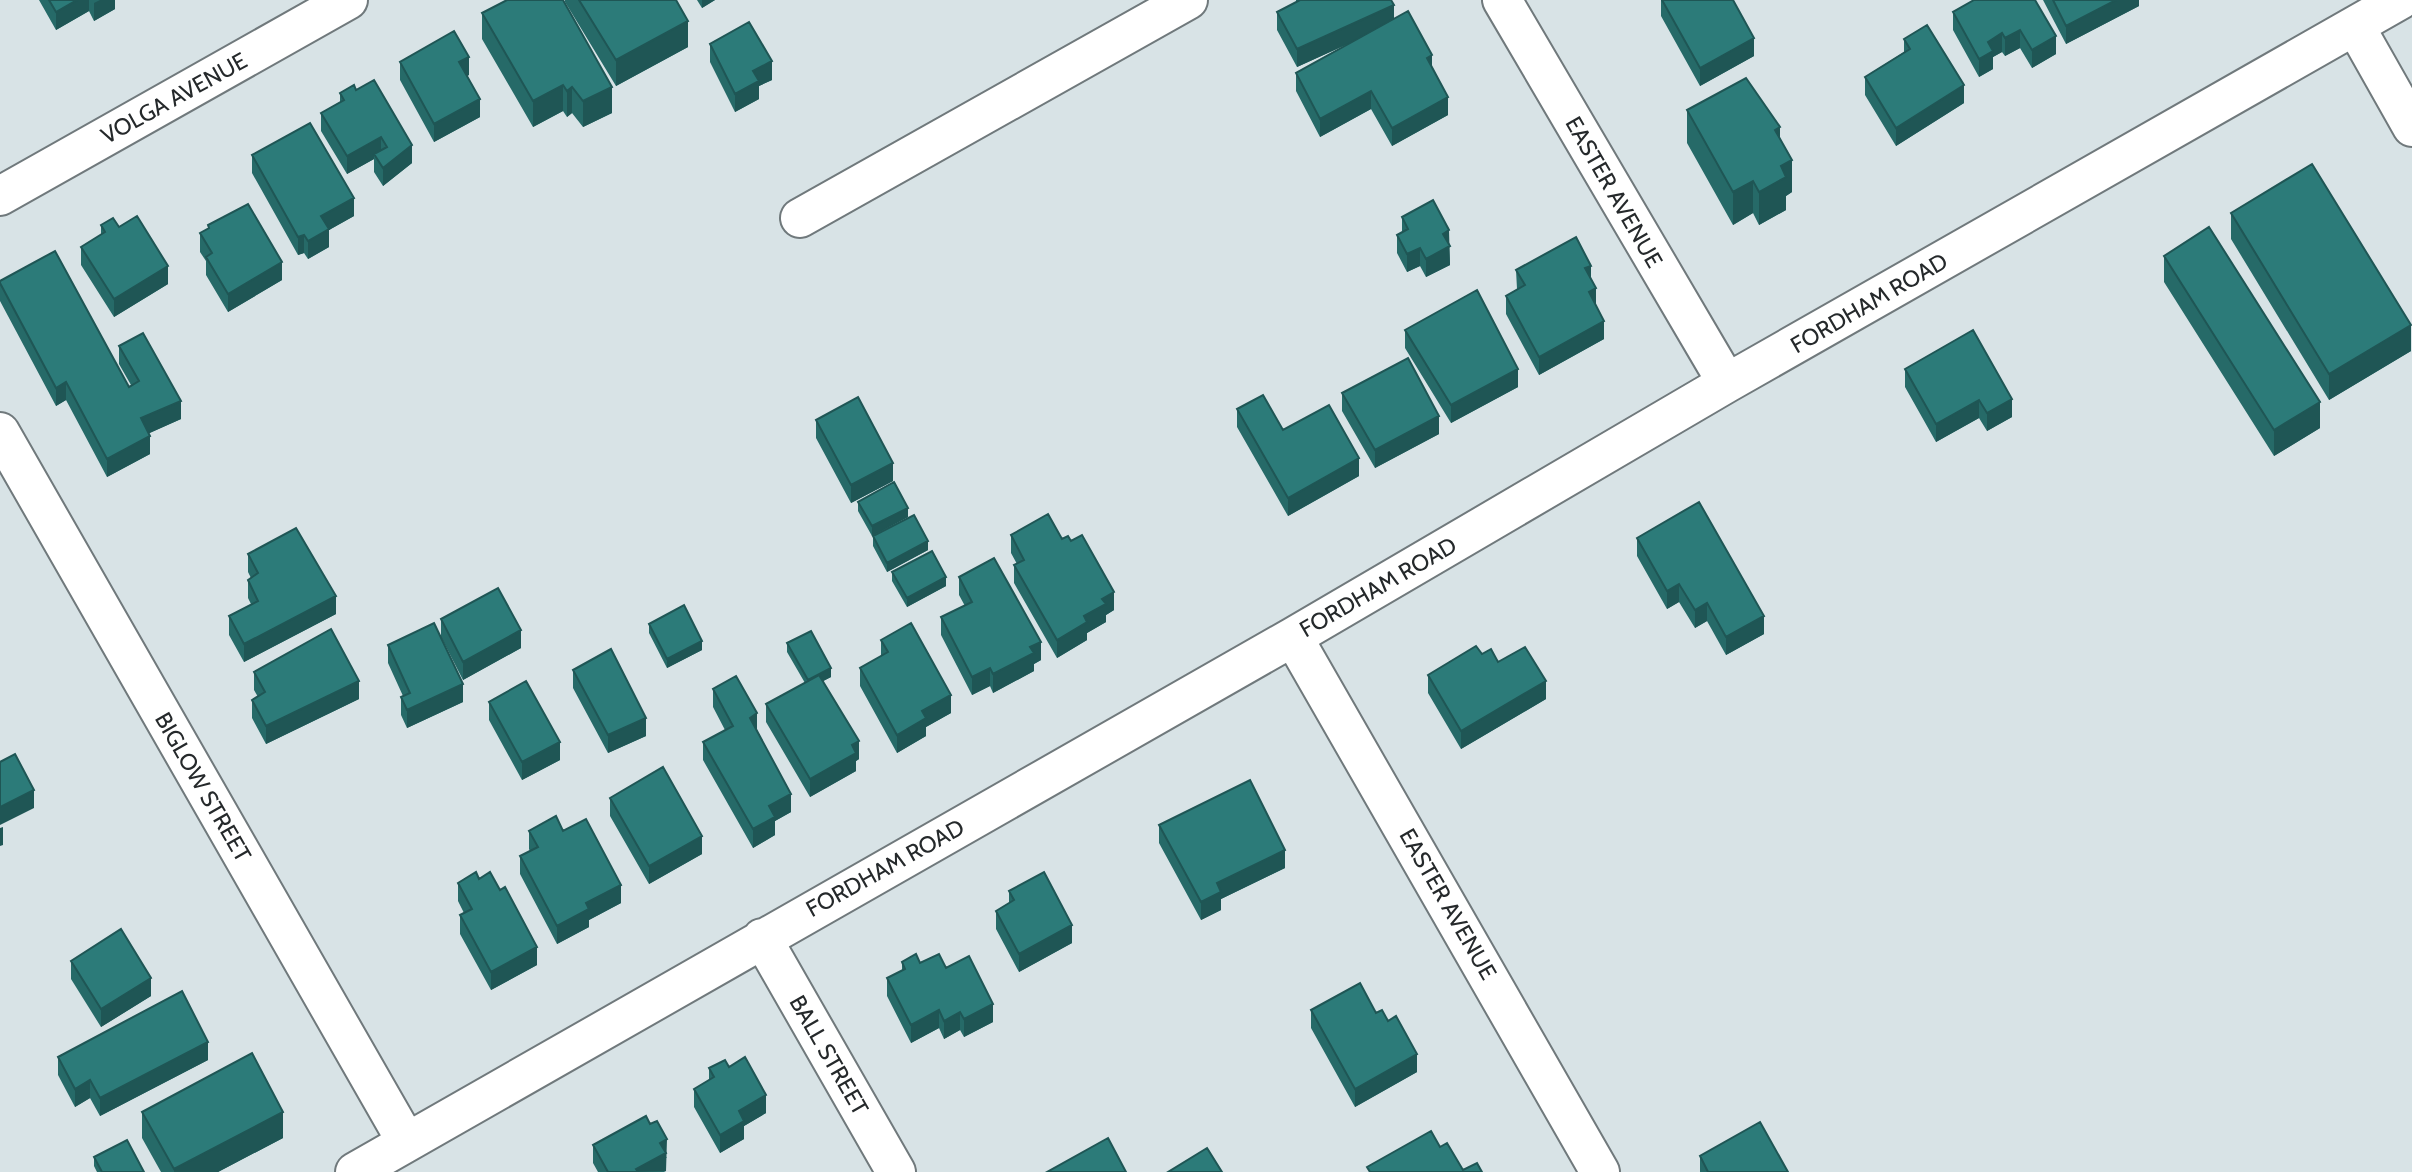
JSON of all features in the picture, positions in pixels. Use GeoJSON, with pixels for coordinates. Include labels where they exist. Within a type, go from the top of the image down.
{"type":"FeatureCollection","features":[{"type":"Feature","properties":{"kind":"street","name":"VOLGA AVENUE"},"geometry":{"type":"LineString","coordinates":[[0,196],[348,0]]}},
{"type":"Feature","properties":{"kind":"street"},"geometry":{"type":"LineString","coordinates":[[800,218],[1188,0]]}},
{"type":"Feature","properties":{"kind":"street","name":"EASTER AVENUE"},"geometry":{"type":"LineString","coordinates":[[1502,0],[1727,383]]}},
{"type":"Feature","properties":{"kind":"street","name":"FORDHAM ROAD"},"geometry":{"type":"LineString","coordinates":[[355,1172],[1293,637],[1727,383],[2400,0]]}},
{"type":"Feature","properties":{"kind":"street"},"geometry":{"type":"LineString","coordinates":[[2355,26],[2412,127]]}},
{"type":"Feature","properties":{"kind":"street","name":"BIGLOW STREET"},"geometry":{"type":"LineString","coordinates":[[0,432],[406,1141]]}},
{"type":"Feature","properties":{"kind":"street","name":"EASTER AVENUE"},"geometry":{"type":"LineString","coordinates":[[1293,637],[1600,1172]]}},
{"type":"Feature","properties":{"kind":"street","name":"BALL STREET"},"geometry":{"type":"LineString","coordinates":[[762,938],[897,1172]]}},
{"type":"Feature","properties":{"kind":"building"},"geometry":{"type":"Polygon","coordinates":[[[49,0],[77,0],[56,12],[49,0]]]}},
{"type":"Feature","properties":{"kind":"building"},"geometry":{"type":"Polygon","coordinates":[[[507,0],[563,0],[612,87],[583,101],[572,87],[567,91],[563,85],[533,101],[482,13],[507,0]]]}},
{"type":"Feature","properties":{"kind":"building"},"geometry":{"type":"Polygon","coordinates":[[[579,0],[676,0],[688,21],[616,60],[579,0]]]}},
{"type":"Feature","properties":{"kind":"building"},"geometry":{"type":"Polygon","coordinates":[[[1300,0],[1391,0],[1394,5],[1297,49],[1277,12],[1300,0]]]}},
{"type":"Feature","properties":{"kind":"building"},"geometry":{"type":"Polygon","coordinates":[[[1662,0],[1733,0],[1754,38],[1700,68],[1662,0]]]}},
{"type":"Feature","properties":{"kind":"building"},"geometry":{"type":"Polygon","coordinates":[[[1974,0],[2035,0],[2056,36],[2032,50],[2020,30],[2005,38],[2002,33],[1988,42],[1993,51],[1979,59],[1953,12],[1974,0]]]}},
{"type":"Feature","properties":{"kind":"building"},"geometry":{"type":"Polygon","coordinates":[[[2053,0],[2116,0],[2066,26],[2053,0]]]}},
{"type":"Feature","properties":{"kind":"building"},"geometry":{"type":"Polygon","coordinates":[[[1408,11],[1432,55],[1427,58],[1448,97],[1392,128],[1371,91],[1320,119],[1296,73],[1408,11]]]}},
{"type":"Feature","properties":{"kind":"building"},"geometry":{"type":"Polygon","coordinates":[[[749,22],[772,61],[753,71],[759,81],[735,94],[710,44],[749,22]]]}},
{"type":"Feature","properties":{"kind":"building"},"geometry":{"type":"Polygon","coordinates":[[[1927,25],[1964,85],[1896,128],[1865,77],[1910,49],[1904,39],[1927,25]]]}},
{"type":"Feature","properties":{"kind":"building"},"geometry":{"type":"Polygon","coordinates":[[[454,31],[469,57],[459,62],[480,99],[434,124],[400,62],[454,31]]]}},
{"type":"Feature","properties":{"kind":"building"},"geometry":{"type":"Polygon","coordinates":[[[1746,78],[1780,127],[1775,130],[1792,160],[1781,166],[1786,177],[1759,192],[1753,181],[1733,192],[1687,110],[1746,78]]]}},
{"type":"Feature","properties":{"kind":"building"},"geometry":{"type":"Polygon","coordinates":[[[374,80],[412,145],[383,168],[374,154],[387,147],[381,137],[347,156],[321,113],[344,100],[340,93],[354,85],[356,90],[374,80]]]}},
{"type":"Feature","properties":{"kind":"building"},"geometry":{"type":"Polygon","coordinates":[[[310,123],[354,198],[321,216],[329,229],[308,241],[304,235],[298,237],[252,155],[310,123]]]}},
{"type":"Feature","properties":{"kind":"building"},"geometry":{"type":"Polygon","coordinates":[[[2312,164],[2411,325],[2329,374],[2231,213],[2312,164]]]}},
{"type":"Feature","properties":{"kind":"building"},"geometry":{"type":"Polygon","coordinates":[[[1433,200],[1449,230],[1443,234],[1450,246],[1426,259],[1420,248],[1407,254],[1397,235],[1408,229],[1402,217],[1433,200]]]}},
{"type":"Feature","properties":{"kind":"building"},"geometry":{"type":"Polygon","coordinates":[[[248,204],[282,262],[228,294],[206,257],[212,253],[200,233],[209,228],[208,225],[248,204]]]}},
{"type":"Feature","properties":{"kind":"building"},"geometry":{"type":"Polygon","coordinates":[[[137,216],[168,266],[114,299],[81,247],[105,232],[101,225],[113,218],[119,227],[137,216]]]}},
{"type":"Feature","properties":{"kind":"building"},"geometry":{"type":"Polygon","coordinates":[[[2209,227],[2320,402],[2274,430],[2164,256],[2209,227]]]}},
{"type":"Feature","properties":{"kind":"building"},"geometry":{"type":"Polygon","coordinates":[[[1576,237],[1591,266],[1585,268],[1596,288],[1589,292],[1604,321],[1539,357],[1506,296],[1525,285],[1516,270],[1576,237]]]}},
{"type":"Feature","properties":{"kind":"building"},"geometry":{"type":"Polygon","coordinates":[[[55,251],[129,387],[139,381],[119,346],[143,333],[181,401],[141,418],[150,436],[107,459],[66,382],[56,388],[0,283],[55,251]]]}},
{"type":"Feature","properties":{"kind":"building"},"geometry":{"type":"Polygon","coordinates":[[[1477,290],[1518,369],[1451,405],[1405,330],[1477,290]]]}},
{"type":"Feature","properties":{"kind":"building"},"geometry":{"type":"Polygon","coordinates":[[[1973,330],[2012,399],[1987,413],[1979,400],[1936,424],[1905,369],[1973,330]]]}},
{"type":"Feature","properties":{"kind":"building"},"geometry":{"type":"Polygon","coordinates":[[[1408,358],[1439,416],[1375,450],[1342,393],[1408,358]]]}},
{"type":"Feature","properties":{"kind":"building"},"geometry":{"type":"Polygon","coordinates":[[[1263,395],[1283,430],[1329,405],[1359,458],[1288,498],[1237,409],[1263,395]]]}},
{"type":"Feature","properties":{"kind":"building"},"geometry":{"type":"Polygon","coordinates":[[[858,397],[893,463],[851,485],[816,420],[858,397]]]}},
{"type":"Feature","properties":{"kind":"building"},"geometry":{"type":"Polygon","coordinates":[[[894,482],[908,508],[872,526],[858,502],[894,482]]]}},
{"type":"Feature","properties":{"kind":"building"},"geometry":{"type":"Polygon","coordinates":[[[1699,502],[1764,616],[1726,637],[1707,603],[1695,610],[1679,584],[1667,591],[1637,538],[1699,502]]]}},
{"type":"Feature","properties":{"kind":"building"},"geometry":{"type":"Polygon","coordinates":[[[1048,514],[1062,539],[1068,536],[1071,541],[1082,535],[1114,592],[1102,599],[1106,604],[1084,616],[1087,622],[1057,640],[1014,565],[1024,560],[1011,535],[1048,514]]]}},
{"type":"Feature","properties":{"kind":"building"},"geometry":{"type":"Polygon","coordinates":[[[914,515],[928,541],[887,563],[873,536],[914,515]]]}},
{"type":"Feature","properties":{"kind":"building"},"geometry":{"type":"Polygon","coordinates":[[[296,528],[336,596],[244,644],[229,616],[258,601],[248,580],[258,573],[248,554],[296,528]]]}},
{"type":"Feature","properties":{"kind":"building"},"geometry":{"type":"Polygon","coordinates":[[[932,551],[946,577],[907,598],[892,572],[932,551]]]}},
{"type":"Feature","properties":{"kind":"building"},"geometry":{"type":"Polygon","coordinates":[[[994,558],[1041,642],[1030,647],[1034,653],[993,674],[990,668],[972,677],[941,617],[972,602],[959,577],[994,558]]]}},
{"type":"Feature","properties":{"kind":"building"},"geometry":{"type":"Polygon","coordinates":[[[498,588],[521,630],[463,662],[441,619],[498,588]]]}},
{"type":"Feature","properties":{"kind":"building"},"geometry":{"type":"Polygon","coordinates":[[[684,605],[702,641],[667,659],[649,624],[684,605]]]}},
{"type":"Feature","properties":{"kind":"building"},"geometry":{"type":"Polygon","coordinates":[[[434,623],[463,684],[407,710],[401,697],[410,693],[388,645],[434,623]]]}},
{"type":"Feature","properties":{"kind":"building"},"geometry":{"type":"Polygon","coordinates":[[[911,623],[951,695],[922,711],[926,718],[897,735],[860,668],[888,652],[881,640],[911,623]]]}},
{"type":"Feature","properties":{"kind":"building"},"geometry":{"type":"Polygon","coordinates":[[[331,629],[359,681],[266,726],[252,700],[265,692],[254,672],[331,629]]]}},
{"type":"Feature","properties":{"kind":"building"},"geometry":{"type":"Polygon","coordinates":[[[811,631],[831,668],[808,680],[787,643],[811,631]]]}},
{"type":"Feature","properties":{"kind":"building"},"geometry":{"type":"Polygon","coordinates":[[[1476,646],[1482,654],[1491,649],[1498,662],[1525,647],[1546,681],[1461,731],[1428,675],[1476,646]]]}},
{"type":"Feature","properties":{"kind":"building"},"geometry":{"type":"Polygon","coordinates":[[[611,649],[646,718],[608,735],[573,670],[611,649]]]}},
{"type":"Feature","properties":{"kind":"building"},"geometry":{"type":"Polygon","coordinates":[[[819,675],[859,741],[852,745],[856,753],[810,779],[766,704],[819,675]]]}},
{"type":"Feature","properties":{"kind":"building"},"geometry":{"type":"Polygon","coordinates":[[[736,676],[757,713],[750,718],[791,794],[769,806],[775,817],[753,829],[703,742],[733,726],[713,689],[736,676]]]}},
{"type":"Feature","properties":{"kind":"building"},"geometry":{"type":"Polygon","coordinates":[[[526,681],[560,742],[522,762],[489,702],[526,681]]]}},
{"type":"Feature","properties":{"kind":"building"},"geometry":{"type":"Polygon","coordinates":[[[15,754],[34,790],[0,807],[0,762],[15,754]]]}},
{"type":"Feature","properties":{"kind":"building"},"geometry":{"type":"Polygon","coordinates":[[[663,767],[702,836],[649,866],[610,798],[663,767]]]}},
{"type":"Feature","properties":{"kind":"building"},"geometry":{"type":"Polygon","coordinates":[[[1250,780],[1285,850],[1217,883],[1221,892],[1201,902],[1159,825],[1250,780]]]}},
{"type":"Feature","properties":{"kind":"building"},"geometry":{"type":"Polygon","coordinates":[[[556,816],[563,831],[586,819],[621,885],[586,903],[589,909],[557,926],[520,856],[538,847],[529,831],[556,816]]]}},
{"type":"Feature","properties":{"kind":"building"},"geometry":{"type":"Polygon","coordinates":[[[476,872],[479,879],[490,872],[500,890],[505,887],[537,947],[491,972],[460,915],[472,909],[458,883],[476,872]]]}},
{"type":"Feature","properties":{"kind":"building"},"geometry":{"type":"Polygon","coordinates":[[[1044,872],[1072,925],[1019,954],[996,911],[1014,900],[1009,891],[1044,872]]]}},
{"type":"Feature","properties":{"kind":"building"},"geometry":{"type":"Polygon","coordinates":[[[121,929],[151,978],[101,1009],[71,961],[121,929]]]}},
{"type":"Feature","properties":{"kind":"building"},"geometry":{"type":"Polygon","coordinates":[[[916,954],[920,963],[939,954],[946,968],[969,956],[993,1004],[964,1019],[960,1012],[944,1021],[939,1010],[911,1025],[887,978],[905,969],[902,962],[916,954]]]}},
{"type":"Feature","properties":{"kind":"building"},"geometry":{"type":"Polygon","coordinates":[[[1360,983],[1376,1013],[1382,1010],[1388,1021],[1396,1016],[1417,1054],[1355,1089],[1311,1010],[1360,983]]]}},
{"type":"Feature","properties":{"kind":"building"},"geometry":{"type":"Polygon","coordinates":[[[182,991],[208,1042],[100,1098],[90,1080],[75,1089],[58,1057],[182,991]]]}},
{"type":"Feature","properties":{"kind":"building"},"geometry":{"type":"Polygon","coordinates":[[[252,1053],[283,1112],[174,1169],[142,1112],[252,1053]]]}},
{"type":"Feature","properties":{"kind":"building"},"geometry":{"type":"Polygon","coordinates":[[[745,1057],[766,1095],[739,1111],[744,1121],[720,1135],[694,1089],[714,1077],[709,1068],[725,1060],[729,1067],[745,1057]]]}},
{"type":"Feature","properties":{"kind":"building"},"geometry":{"type":"Polygon","coordinates":[[[646,1116],[650,1124],[657,1121],[667,1139],[660,1143],[666,1153],[636,1169],[638,1172],[608,1172],[593,1145],[646,1116]]]}},
{"type":"Feature","properties":{"kind":"building"},"geometry":{"type":"Polygon","coordinates":[[[1760,1122],[1788,1172],[1708,1172],[1700,1156],[1760,1122]]]}},
{"type":"Feature","properties":{"kind":"building"},"geometry":{"type":"Polygon","coordinates":[[[1431,1131],[1440,1147],[1447,1143],[1463,1170],[1477,1163],[1482,1172],[1370,1172],[1367,1167],[1431,1131]]]}},
{"type":"Feature","properties":{"kind":"building"},"geometry":{"type":"Polygon","coordinates":[[[1108,1138],[1126,1172],[1047,1172],[1108,1138]]]}},
{"type":"Feature","properties":{"kind":"building"},"geometry":{"type":"Polygon","coordinates":[[[127,1140],[144,1172],[102,1172],[94,1157],[127,1140]]]}},
{"type":"Feature","properties":{"kind":"building"},"geometry":{"type":"Polygon","coordinates":[[[1207,1148],[1222,1172],[1168,1172],[1207,1148]]]}}]}
